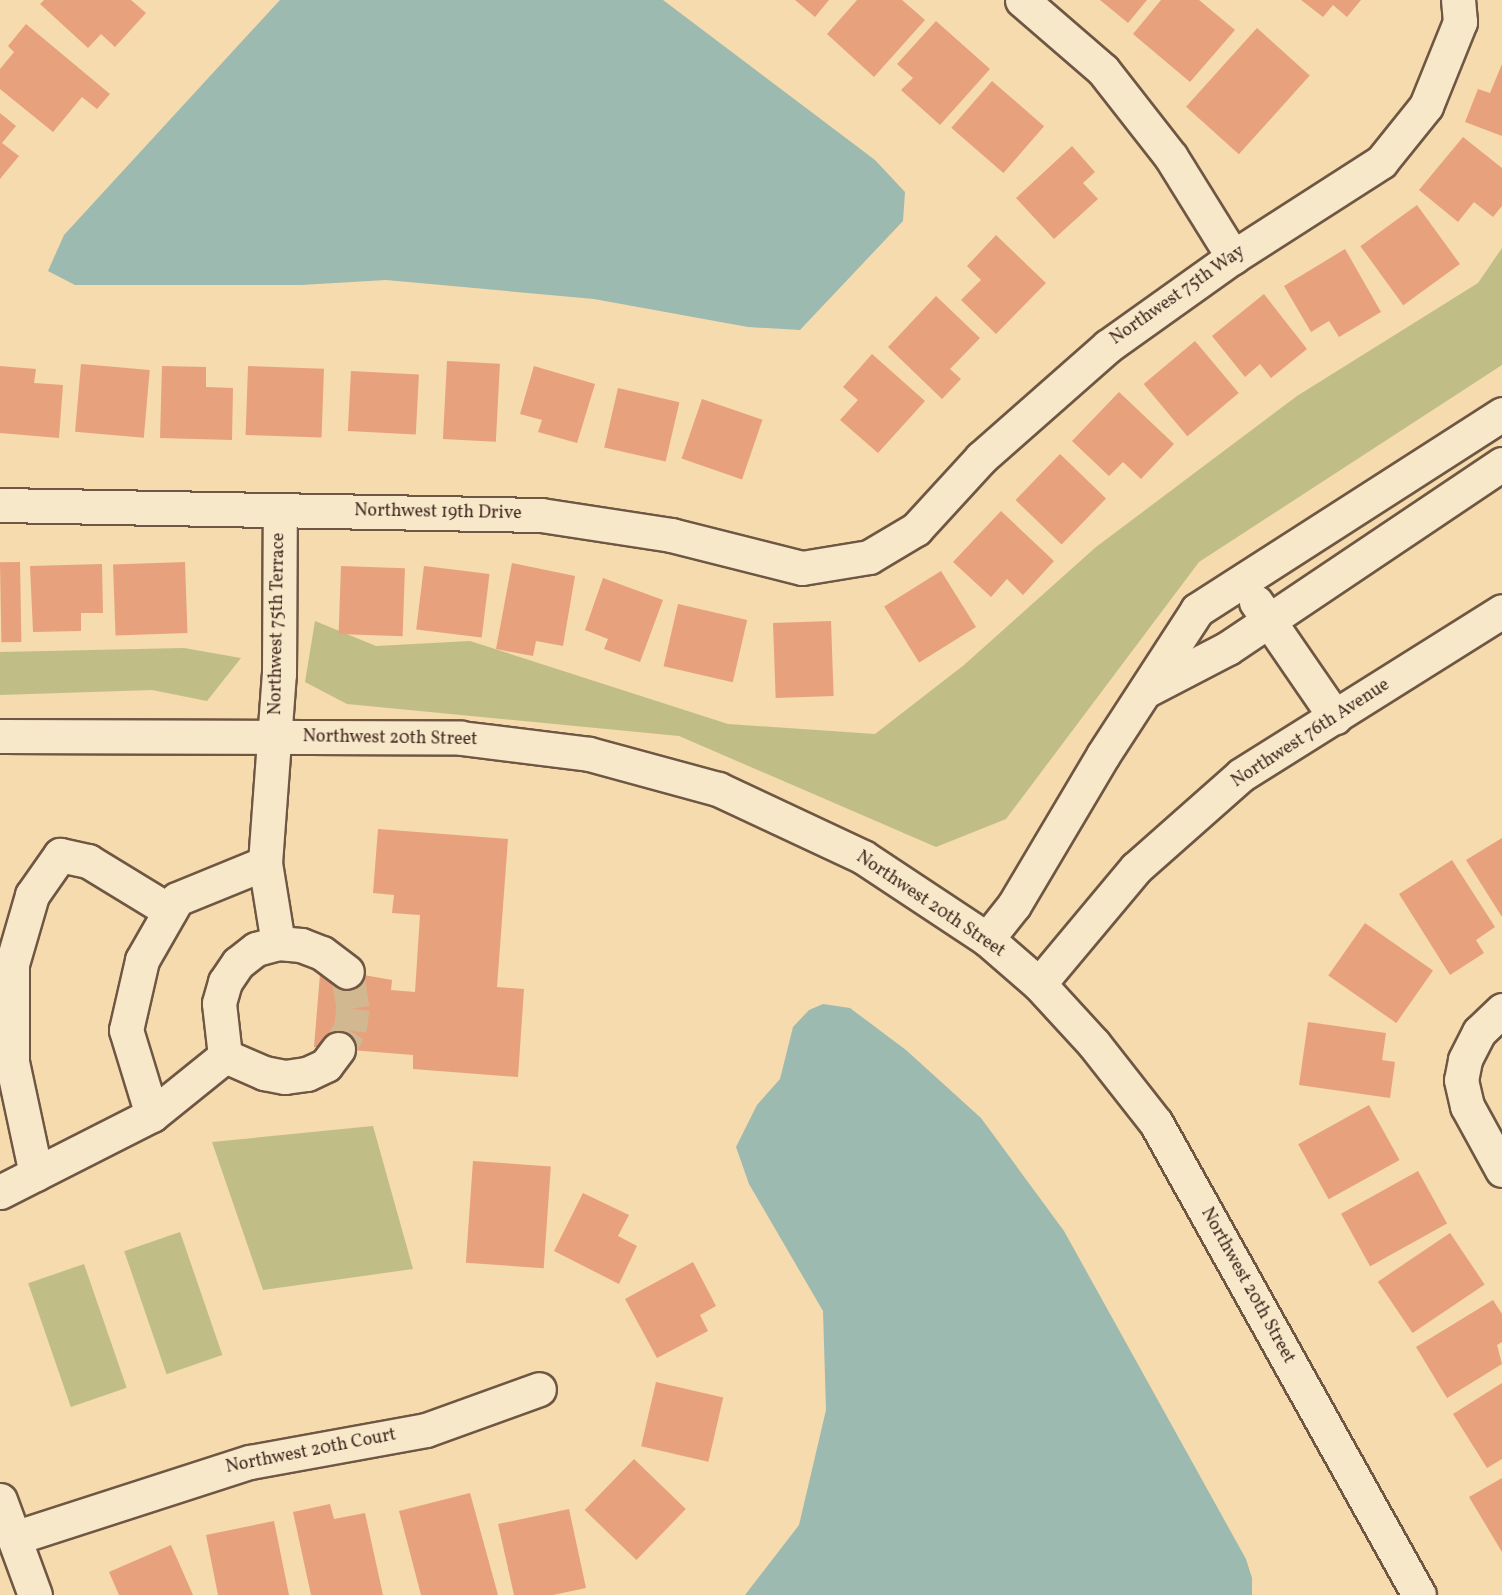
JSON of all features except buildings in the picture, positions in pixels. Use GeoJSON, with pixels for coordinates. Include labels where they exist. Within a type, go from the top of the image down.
{"type":"FeatureCollection","features":[{"type":"Feature","properties":{"kind":"street"},"geometry":{"type":"LineString","coordinates":[[1022,0],[1103,70],[1171,157],[1233,257]]}},
{"type":"Feature","properties":{"kind":"street","name":"Northwest 75th Way"},"geometry":{"type":"LineString","coordinates":[[869,557],[916,529],[981,458],[1108,346],[1233,257],[1381,162],[1426,106],[1459,11]]}},
{"type":"Feature","properties":{"kind":"street"},"geometry":{"type":"LineString","coordinates":[[987,939],[1014,905],[1144,691],[1197,610],[1502,414]]}},
{"type":"Feature","properties":{"kind":"street"},"geometry":{"type":"LineString","coordinates":[[1144,691],[1228,648],[1502,464]]}},
{"type":"Feature","properties":{"kind":"street","name":"Northwest 19th Drive"},"geometry":{"type":"LineString","coordinates":[[0,505],[542,515],[671,535],[802,568],[869,557]]}},
{"type":"Feature","properties":{"kind":"street","name":"Northwest 75th Terrace"},"geometry":{"type":"LineString","coordinates":[[278,943],[265,863],[276,737],[280,510]]}},
{"type":"Feature","properties":{"kind":"street"},"geometry":{"type":"LineString","coordinates":[[1241,581],[1335,717]]}},
{"type":"Feature","properties":{"kind":"street","name":"Northwest 76th Avenue"},"geometry":{"type":"LineString","coordinates":[[1039,984],[1136,868],[1240,775],[1502,611]]}},
{"type":"Feature","properties":{"kind":"street","name":"Northwest 20th Street"},"geometry":{"type":"LineString","coordinates":[[0,736],[461,738],[589,754],[718,789],[863,857],[987,939],[1039,984],[1094,1044],[1156,1123],[1419,1595]]}},
{"type":"Feature","properties":{"kind":"street"},"geometry":{"type":"LineString","coordinates":[[36,1174],[12,1062],[12,964],[32,895],[60,855],[88,861],[171,911]]}},
{"type":"Feature","properties":{"kind":"street"},"geometry":{"type":"LineString","coordinates":[[152,1115],[126,1030],[142,960],[177,899],[265,863]]}},
{"type":"Feature","properties":{"kind":"street"},"geometry":{"type":"LineString","coordinates":[[225,1056],[219,1003],[225,982],[238,963],[256,950],[278,943],[301,945],[322,953],[347,972]]}},
{"type":"Feature","properties":{"kind":"street"},"geometry":{"type":"LineString","coordinates":[[1502,1010],[1479,1032],[1465,1060],[1461,1080],[1467,1106],[1502,1170]]}},
{"type":"Feature","properties":{"kind":"street"},"geometry":{"type":"LineString","coordinates":[[225,1056],[264,1073],[285,1077],[307,1074],[326,1065],[338,1049]]}},
{"type":"Feature","properties":{"kind":"street"},"geometry":{"type":"LineString","coordinates":[[0,1192],[152,1115],[225,1056]]}},
{"type":"Feature","properties":{"kind":"street","name":"Northwest 20th Court"},"geometry":{"type":"LineString","coordinates":[[14,1538],[114,1502],[250,1461],[426,1430],[539,1389]]}},
{"type":"Feature","properties":{"kind":"street"},"geometry":{"type":"LineString","coordinates":[[0,1500],[35,1595]]}},
{"type":"Feature","properties":{"kind":"shaded area"},"geometry":{"type":"Polygon","coordinates":[[[1502,248],[1502,365],[1199,562],[1006,819],[936,847],[679,736],[347,704],[305,682],[315,621],[376,646],[470,641],[728,724],[875,734],[964,665],[1096,547],[1297,396],[1478,283],[1502,248]]]}},
{"type":"Feature","properties":{"kind":"shaded area"},"geometry":{"type":"Polygon","coordinates":[[[184,648],[241,658],[207,701],[152,690],[0,695],[0,652],[184,648]]]}},
{"type":"Feature","properties":{"kind":"shaded area"},"geometry":{"type":"Polygon","coordinates":[[[373,1126],[413,1269],[263,1290],[212,1142],[373,1126]]]}},
{"type":"Feature","properties":{"kind":"shaded area"},"geometry":{"type":"Polygon","coordinates":[[[180,1232],[222,1355],[167,1374],[124,1251],[180,1232]]]}},
{"type":"Feature","properties":{"kind":"shaded area"},"geometry":{"type":"Polygon","coordinates":[[[84,1264],[127,1388],[71,1407],[28,1283],[84,1264]]]}},
{"type":"Feature","properties":{"kind":"water"},"geometry":{"type":"Polygon","coordinates":[[[280,0],[663,0],[875,160],[905,192],[903,221],[800,330],[748,327],[594,299],[386,280],[301,285],[75,285],[48,271],[64,235],[280,0]]]}},
{"type":"Feature","properties":{"kind":"water"},"geometry":{"type":"Polygon","coordinates":[[[823,1004],[850,1008],[906,1050],[981,1118],[1064,1231],[1246,1559],[1252,1578],[1252,1595],[745,1595],[799,1525],[826,1410],[823,1311],[749,1184],[736,1147],[757,1105],[780,1079],[793,1027],[809,1010],[823,1004]]]}},
{"type":"Feature","properties":{"kind":"tunnel"},"geometry":{"type":"LineString","coordinates":[[338,1049],[350,1030],[353,1008],[347,972]]}}]}
